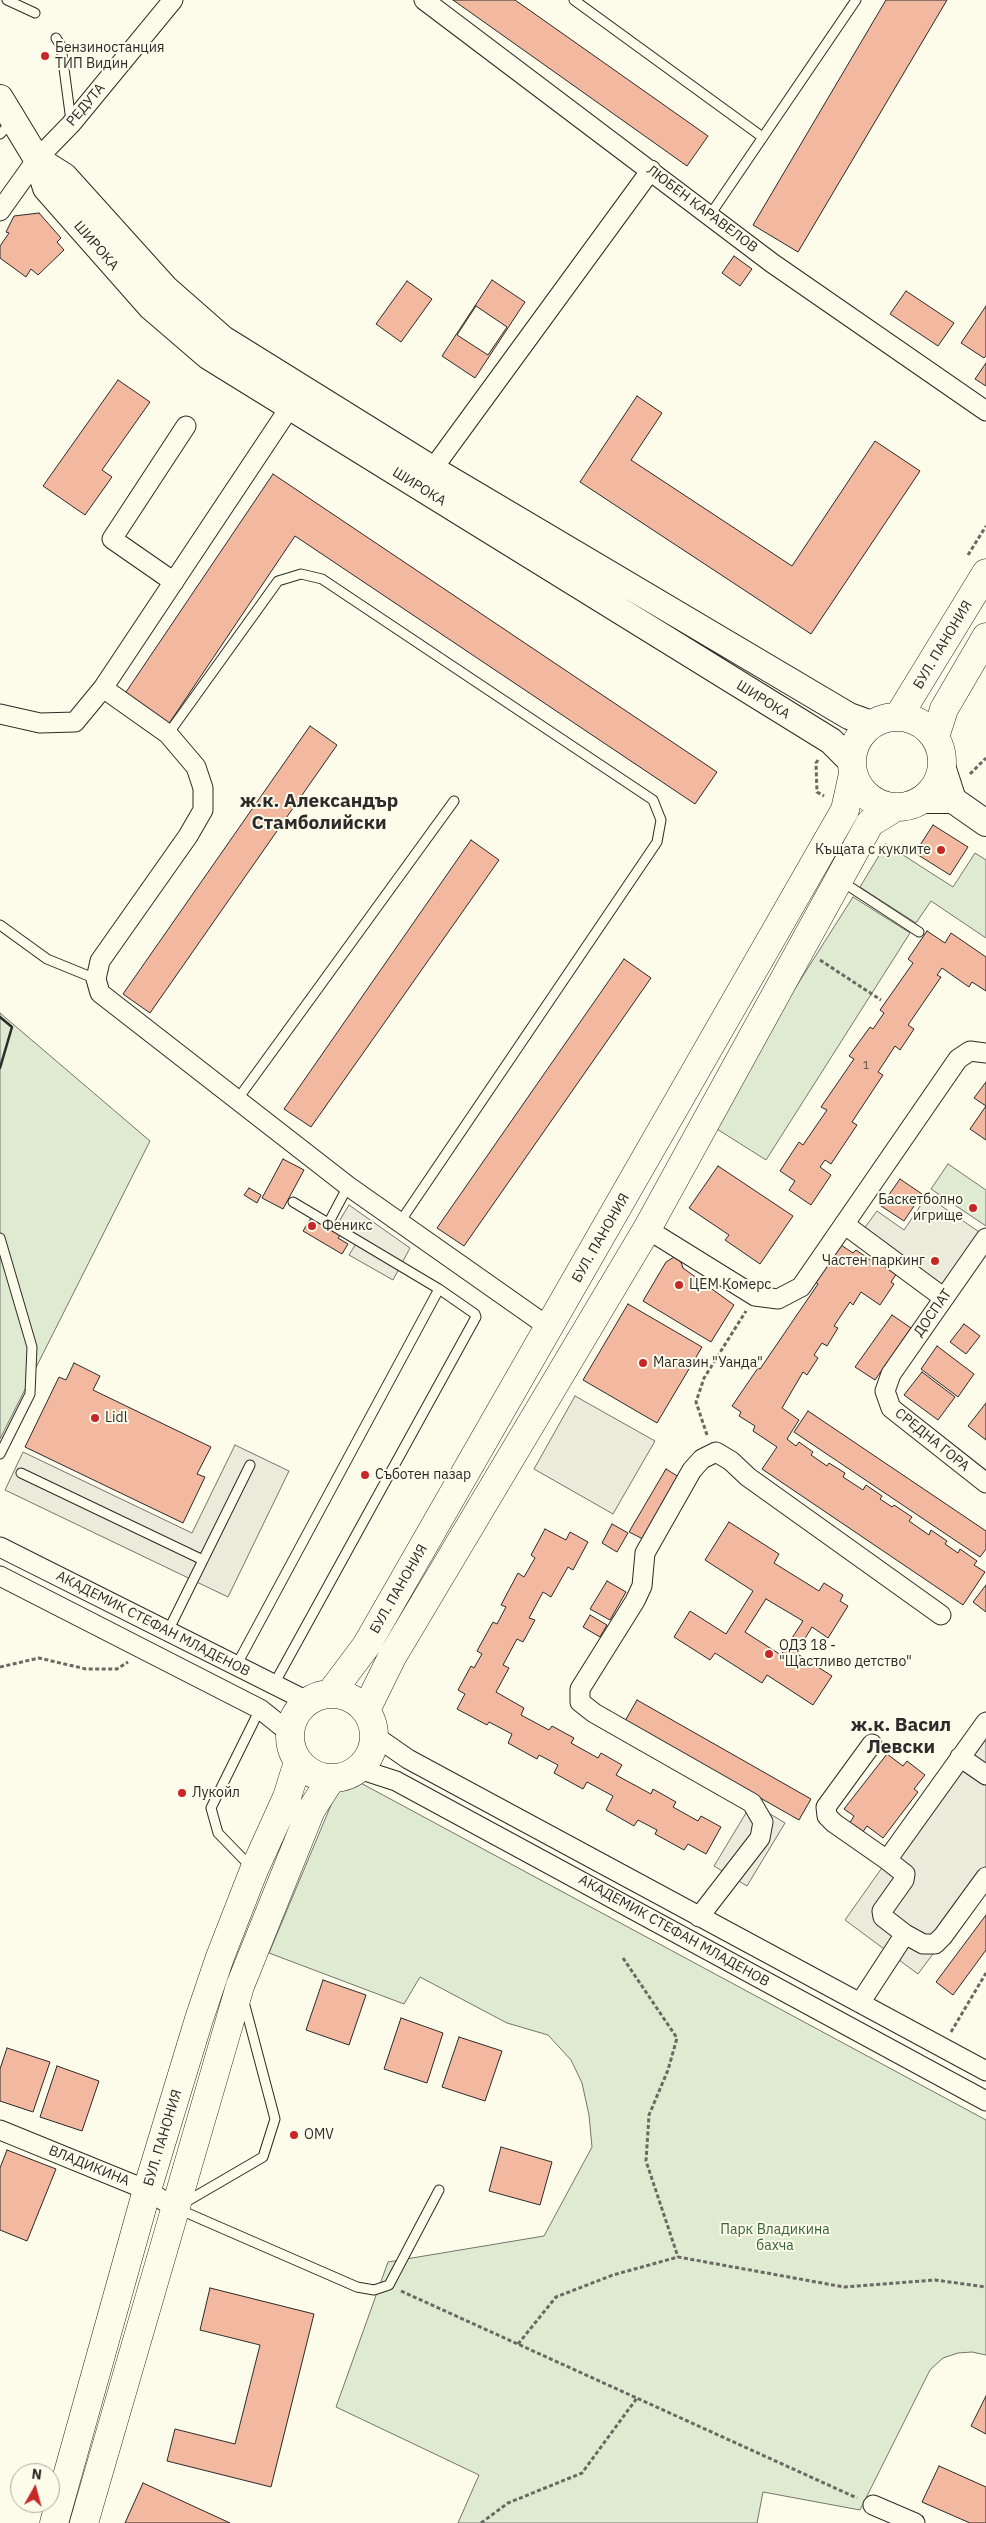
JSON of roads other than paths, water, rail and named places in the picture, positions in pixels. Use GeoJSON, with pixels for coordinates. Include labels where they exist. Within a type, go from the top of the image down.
{"type":"FeatureCollection","features":[{"type":"Feature","properties":{"kind":"main road","name":"ШИРОКА"},"geometry":{"type":"LineString","coordinates":[[0,98],[7,127],[37,158],[64,176],[165,288],[223,339],[426,478],[831,741],[852,767]]}},
{"type":"Feature","properties":{"kind":"main road","name":"ШИРОКА"},"geometry":{"type":"LineString","coordinates":[[37,158],[46,188],[151,307],[208,356],[290,407],[426,478],[849,716],[871,724]]}},
{"type":"Feature","properties":{"kind":"main road","name":"БУЛ. ПАНОНИЯ"},"geometry":{"type":"LineString","coordinates":[[898,717],[976,566]]}},
{"type":"Feature","properties":{"kind":"main road"},"geometry":{"type":"LineString","coordinates":[[935,737],[944,709],[986,637]]}},
{"type":"Feature","properties":{"kind":"main road"},"geometry":{"type":"LineString","coordinates":[[871,724],[884,718],[898,717],[919,723],[935,737],[941,751],[942,766],[953,800]]}},
{"type":"Feature","properties":{"kind":"main road","name":"БУЛ. ПАНОНИЯ"},"geometry":{"type":"LineString","coordinates":[[290,1733],[294,1718],[319,1698],[366,1646],[550,1328],[845,810],[856,740],[871,724]]}},
{"type":"Feature","properties":{"kind":"main road"},"geometry":{"type":"LineString","coordinates":[[922,800],[936,785],[942,766]]}},
{"type":"Feature","properties":{"kind":"main road"},"geometry":{"type":"LineString","coordinates":[[852,767],[857,784],[873,801],[896,807]]}},
{"type":"Feature","properties":{"kind":"main road"},"geometry":{"type":"LineString","coordinates":[[922,800],[953,800],[986,823]]}},
{"type":"Feature","properties":{"kind":"main road","name":"БУЛ. ПАНОНИЯ"},"geometry":{"type":"LineString","coordinates":[[366,1710],[392,1657],[647,1229],[870,823],[896,807],[914,804],[922,800]]}},
{"type":"Feature","properties":{"kind":"main road"},"geometry":{"type":"LineString","coordinates":[[290,1733],[292,1749],[298,1762],[310,1772],[331,1778],[344,1776],[359,1769],[370,1754],[374,1736],[372,1722],[366,1710],[350,1698],[319,1698]]}},
{"type":"Feature","properties":{"kind":"main road","name":"БУЛ. ПАНОНИЯ"},"geometry":{"type":"LineString","coordinates":[[54,2523],[147,2190],[199,2019],[220,1957],[254,1870],[287,1797],[298,1762]]}},
{"type":"Feature","properties":{"kind":"main road"},"geometry":{"type":"LineString","coordinates":[[84,2523],[240,1986],[311,1810],[331,1778]]}},
{"type":"Feature","properties":{"kind":"street","name":"РЕДУТА"},"geometry":{"type":"LineString","coordinates":[[0,210],[37,158],[71,124],[173,0]]}},
{"type":"Feature","properties":{"kind":"street","name":"ЛЮБЕН КАРАВЕЛОВ"},"geometry":{"type":"LineString","coordinates":[[424,0],[772,263],[986,411]]}},
{"type":"Feature","properties":{"kind":"street"},"geometry":{"type":"LineString","coordinates":[[426,478],[651,170]]}},
{"type":"Feature","properties":{"kind":"street"},"geometry":{"type":"LineString","coordinates":[[0,714],[40,723],[75,722],[103,688],[290,407]]}},
{"type":"Feature","properties":{"kind":"street"},"geometry":{"type":"LineString","coordinates":[[174,582],[112,539],[186,426]]}},
{"type":"Feature","properties":{"kind":"street"},"geometry":{"type":"LineString","coordinates":[[103,688],[168,734],[196,768],[203,788],[202,810],[188,836],[100,961],[96,979],[100,993],[348,1186],[550,1328]]}},
{"type":"Feature","properties":{"kind":"street"},"geometry":{"type":"LineString","coordinates":[[647,1229],[755,1296],[778,1299],[801,1287],[958,1059],[970,1052],[986,1053]]}},
{"type":"Feature","properties":{"kind":"street"},"geometry":{"type":"LineString","coordinates":[[844,1224],[944,1298]]}},
{"type":"Feature","properties":{"kind":"street","name":"ДОСПАТ"},"geometry":{"type":"LineString","coordinates":[[885,1391],[891,1374],[986,1238]]}},
{"type":"Feature","properties":{"kind":"street","name":"СРЕДНА ГОРА"},"geometry":{"type":"LineString","coordinates":[[885,1391],[891,1408],[986,1483]]}},
{"type":"Feature","properties":{"kind":"street"},"geometry":{"type":"LineString","coordinates":[[699,1917],[760,1838],[763,1822],[752,1803],[594,1712],[580,1702],[580,1689],[642,1586],[645,1553],[692,1470],[702,1459],[716,1452],[731,1461],[748,1477],[941,1615]]}},
{"type":"Feature","properties":{"kind":"street","name":"АКАДЕМИК СТЕФАН МЛАДЕНОВ"},"geometry":{"type":"LineString","coordinates":[[0,1546],[273,1686],[319,1698]]}},
{"type":"Feature","properties":{"kind":"street","name":"АКАДЕМИК СТЕФАН МЛАДЕНОВ"},"geometry":{"type":"LineString","coordinates":[[0,1576],[260,1709],[290,1733]]}},
{"type":"Feature","properties":{"kind":"street"},"geometry":{"type":"LineString","coordinates":[[887,1860],[986,1722]]}},
{"type":"Feature","properties":{"kind":"street","name":"АКАДЕМИК СТЕФАН МЛАДЕНОВ"},"geometry":{"type":"LineString","coordinates":[[374,1736],[408,1759],[986,2071]]}},
{"type":"Feature","properties":{"kind":"street"},"geometry":{"type":"LineString","coordinates":[[872,1744],[826,1807],[827,1816],[834,1823],[905,1874],[904,1880],[882,1911],[884,1917],[923,1944],[935,1944],[943,1936],[986,1877]]}},
{"type":"Feature","properties":{"kind":"street"},"geometry":{"type":"LineString","coordinates":[[960,1758],[986,1775]]}},
{"type":"Feature","properties":{"kind":"street","name":"АКАДЕМИК СТЕФАН МЛАДЕНОВ"},"geometry":{"type":"LineString","coordinates":[[359,1769],[396,1781],[986,2101]]}},
{"type":"Feature","properties":{"kind":"street"},"geometry":{"type":"LineString","coordinates":[[860,2003],[906,1934]]}},
{"type":"Feature","properties":{"kind":"street","name":"ВЛАДИКИНА"},"geometry":{"type":"LineString","coordinates":[[0,2130],[147,2190],[175,2208]]}},
{"type":"Feature","properties":{"kind":"street"},"geometry":{"type":"LineString","coordinates":[[873,2505],[914,2523]]}},
{"type":"Feature","properties":{"kind":"lane"},"geometry":{"type":"LineString","coordinates":[[7,0],[35,13]]}},
{"type":"Feature","properties":{"kind":"lane"},"geometry":{"type":"LineString","coordinates":[[574,0],[761,136]]}},
{"type":"Feature","properties":{"kind":"lane"},"geometry":{"type":"LineString","coordinates":[[710,215],[761,136],[856,0]]}},
{"type":"Feature","properties":{"kind":"lane"},"geometry":{"type":"LineString","coordinates":[[56,38],[61,46],[71,124]]}},
{"type":"Feature","properties":{"kind":"lane"},"geometry":{"type":"LineString","coordinates":[[168,734],[278,581],[301,574],[322,579],[653,800],[661,820],[657,842],[400,1222]]}},
{"type":"Feature","properties":{"kind":"lane"},"geometry":{"type":"LineString","coordinates":[[237,1100],[454,801]]}},
{"type":"Feature","properties":{"kind":"lane"},"geometry":{"type":"LineString","coordinates":[[839,880],[919,932]]}},
{"type":"Feature","properties":{"kind":"lane"},"geometry":{"type":"LineString","coordinates":[[0,925],[47,959],[96,979]]}},
{"type":"Feature","properties":{"kind":"lane"},"geometry":{"type":"LineString","coordinates":[[328,1222],[348,1186]]}},
{"type":"Feature","properties":{"kind":"lane"},"geometry":{"type":"LineString","coordinates":[[273,1686],[475,1320],[475,1314],[439,1289],[293,1202]]}},
{"type":"Feature","properties":{"kind":"lane"},"geometry":{"type":"LineString","coordinates":[[0,1238],[32,1347],[30,1394],[0,1454]]}},
{"type":"Feature","properties":{"kind":"lane"},"geometry":{"type":"LineString","coordinates":[[236,1666],[439,1289]]}},
{"type":"Feature","properties":{"kind":"lane"},"geometry":{"type":"LineString","coordinates":[[168,1631],[250,1465]]}},
{"type":"Feature","properties":{"kind":"lane"},"geometry":{"type":"LineString","coordinates":[[21,1473],[203,1560]]}},
{"type":"Feature","properties":{"kind":"lane"},"geometry":{"type":"LineString","coordinates":[[254,1870],[218,1833],[211,1808],[260,1709]]}},
{"type":"Feature","properties":{"kind":"lane"},"geometry":{"type":"LineString","coordinates":[[175,2208],[263,2157],[275,2119],[240,1986]]}},
{"type":"Feature","properties":{"kind":"lane"},"geometry":{"type":"LineString","coordinates":[[175,2208],[358,2287],[374,2290],[389,2285],[438,2190]]}},
{"type":"Feature","properties":{"kind":"place","name":"Бензиностанция ТИП Видин"},"geometry":{"type":"Point","coordinates":[45,56]}},
{"type":"Feature","properties":{"kind":"place","name":"Къщата с куклите"},"geometry":{"type":"Point","coordinates":[941,850]}},
{"type":"Feature","properties":{"kind":"place","name":"Баскетболно игрище"},"geometry":{"type":"Point","coordinates":[973,1208]}},
{"type":"Feature","properties":{"kind":"place","name":"Феникс"},"geometry":{"type":"Point","coordinates":[312,1226]}},
{"type":"Feature","properties":{"kind":"place","name":"Частен паркинг"},"geometry":{"type":"Point","coordinates":[935,1261]}},
{"type":"Feature","properties":{"kind":"place","name":"ЦЕМ Комерс"},"geometry":{"type":"Point","coordinates":[679,1285]}},
{"type":"Feature","properties":{"kind":"place","name":"Магазин \"Уанда\""},"geometry":{"type":"Point","coordinates":[643,1363]}},
{"type":"Feature","properties":{"kind":"place","name":"Lidl"},"geometry":{"type":"Point","coordinates":[95,1418]}},
{"type":"Feature","properties":{"kind":"place","name":"Съботен пазар"},"geometry":{"type":"Point","coordinates":[365,1475]}},
{"type":"Feature","properties":{"kind":"place","name":"ОДЗ 18 - \"Щастливо детство\""},"geometry":{"type":"Point","coordinates":[769,1654]}},
{"type":"Feature","properties":{"kind":"place","name":"Лукойл"},"geometry":{"type":"Point","coordinates":[182,1793]}},
{"type":"Feature","properties":{"kind":"place","name":"OMV"},"geometry":{"type":"Point","coordinates":[294,2135]}},
{"type":"Feature","properties":{"kind":"district","name":"ж.к. Александър Стамболийски"},"geometry":{"type":"Point","coordinates":[319,813]}},
{"type":"Feature","properties":{"kind":"district","name":"ж.к. Васил Левски"},"geometry":{"type":"Point","coordinates":[901,1737]}},
{"type":"Feature","properties":{"kind":"park label","name":"Парк Владикина бахча"},"geometry":{"type":"Point","coordinates":[775,2238]}}]}
